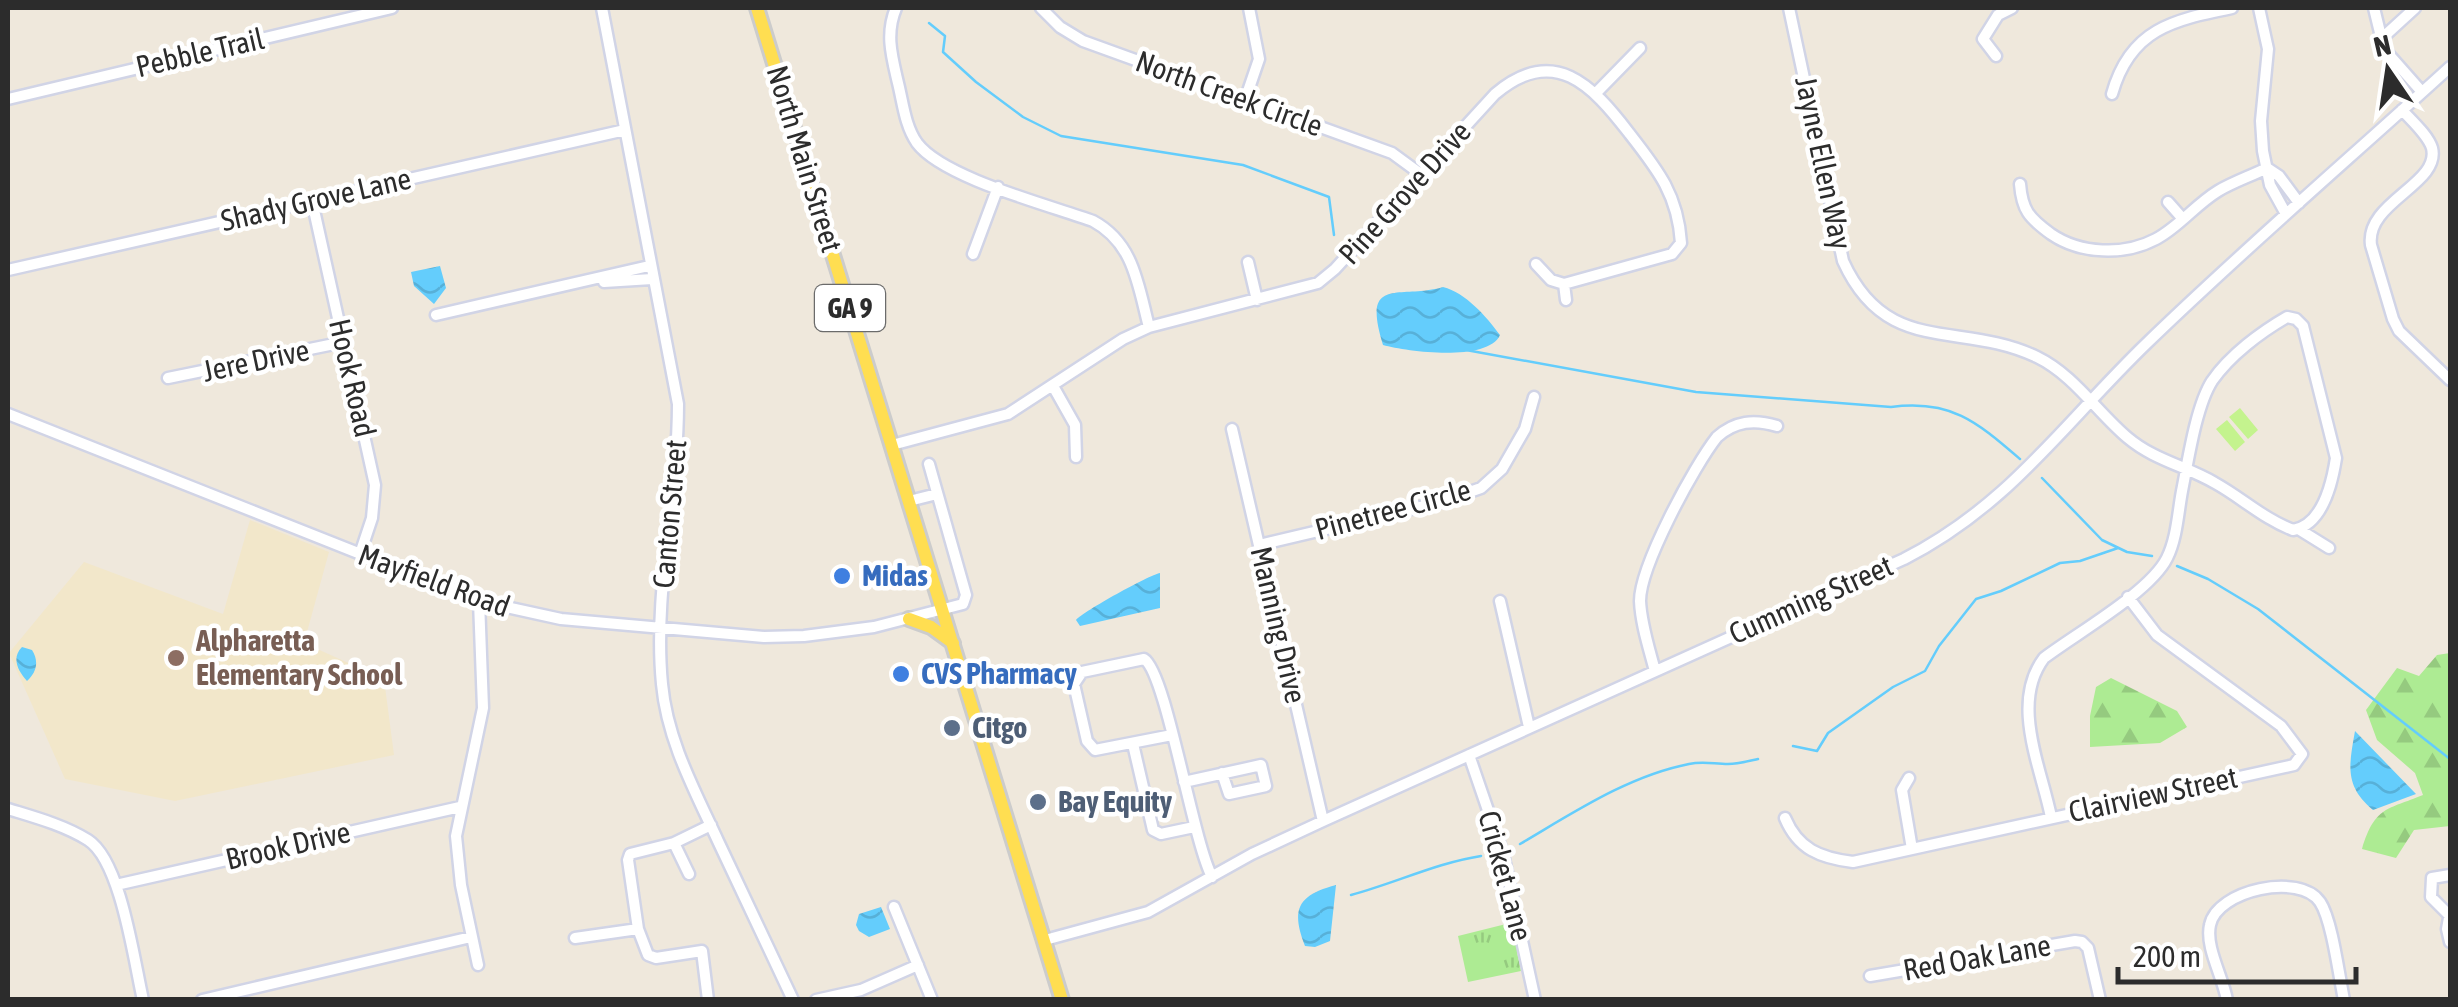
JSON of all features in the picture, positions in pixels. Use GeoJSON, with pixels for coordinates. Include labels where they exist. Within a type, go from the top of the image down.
{"type":"FeatureCollection","features":[{"type":"Feature","properties":{"kind":"main road","name":"North Main Street"},"geometry":{"type":"LineString","coordinates":[[758,8],[1062,1000]]}},
{"type":"Feature","properties":{"kind":"main road"},"geometry":{"type":"LineString","coordinates":[[910,618],[931,626],[953,643]]}},
{"type":"Feature","properties":{"kind":"street","name":"Pebble Trail"},"geometry":{"type":"LineString","coordinates":[[8,99],[392,8]]}},
{"type":"Feature","properties":{"kind":"street","name":"Canton Street"},"geometry":{"type":"LineString","coordinates":[[602,8],[678,404],[678,444],[661,628],[661,672],[668,718],[710,825],[793,1000]]}},
{"type":"Feature","properties":{"kind":"street"},"geometry":{"type":"LineString","coordinates":[[896,8],[891,24],[891,53],[916,141],[942,166],[1093,221],[1114,234],[1132,262],[1149,327]]}},
{"type":"Feature","properties":{"kind":"street","name":"North Creek Circle"},"geometry":{"type":"LineString","coordinates":[[1040,8],[1083,42],[1392,154],[1422,175]]}},
{"type":"Feature","properties":{"kind":"street"},"geometry":{"type":"LineString","coordinates":[[1245,100],[1258,59],[1249,8]]}},
{"type":"Feature","properties":{"kind":"street","name":"Jayne Ellen Way"},"geometry":{"type":"LineString","coordinates":[[1789,8],[1843,261],[1861,294],[1881,313],[1916,329],[2011,347],[2036,356],[2062,374],[2137,446],[2214,482],[2282,526],[2300,530],[2329,548]]}},
{"type":"Feature","properties":{"kind":"street"},"geometry":{"type":"LineString","coordinates":[[1996,56],[1983,39],[1994,16],[2012,8]]}},
{"type":"Feature","properties":{"kind":"street"},"geometry":{"type":"LineString","coordinates":[[2112,94],[2126,59],[2158,29],[2176,20],[2232,8]]}},
{"type":"Feature","properties":{"kind":"street"},"geometry":{"type":"LineString","coordinates":[[2260,8],[2268,50],[2261,121],[2270,185],[2286,214]]}},
{"type":"Feature","properties":{"kind":"street"},"geometry":{"type":"LineString","coordinates":[[2374,8],[2384,49],[2422,92]]}},
{"type":"Feature","properties":{"kind":"street"},"geometry":{"type":"LineString","coordinates":[[2380,40],[2415,8]]}},
{"type":"Feature","properties":{"kind":"street"},"geometry":{"type":"LineString","coordinates":[[1597,92],[1640,48]]}},
{"type":"Feature","properties":{"kind":"street","name":"Cumming Street"},"geometry":{"type":"LineString","coordinates":[[1045,940],[1148,912],[1323,821],[1948,535],[2008,489],[2176,315],[2450,67]]}},
{"type":"Feature","properties":{"kind":"street","name":"Pine Grove Drive"},"geometry":{"type":"LineString","coordinates":[[892,445],[1008,414],[1123,339],[1149,327],[1307,288],[1326,277],[1495,94],[1516,79],[1537,73],[1558,73],[1597,92],[1666,182],[1682,238],[1678,250]]}},
{"type":"Feature","properties":{"kind":"street"},"geometry":{"type":"LineString","coordinates":[[2402,110],[2430,143],[2432,160],[2426,171],[2375,220],[2371,245],[2392,320],[2450,380]]}},
{"type":"Feature","properties":{"kind":"street","name":"Shady Grove Lane"},"geometry":{"type":"LineString","coordinates":[[8,270],[624,130]]}},
{"type":"Feature","properties":{"kind":"street"},"geometry":{"type":"LineString","coordinates":[[2268,168],[2299,203]]}},
{"type":"Feature","properties":{"kind":"street"},"geometry":{"type":"LineString","coordinates":[[2020,184],[2022,205],[2055,237],[2082,249],[2107,250],[2138,247],[2158,238],[2221,190],[2268,168]]}},
{"type":"Feature","properties":{"kind":"street"},"geometry":{"type":"LineString","coordinates":[[973,254],[998,187]]}},
{"type":"Feature","properties":{"kind":"street","name":"Hook Road"},"geometry":{"type":"LineString","coordinates":[[312,201],[374,485],[372,518],[360,554]]}},
{"type":"Feature","properties":{"kind":"street"},"geometry":{"type":"LineString","coordinates":[[2168,202],[2183,219]]}},
{"type":"Feature","properties":{"kind":"street"},"geometry":{"type":"LineString","coordinates":[[1536,264],[1551,280],[1564,284],[1678,250],[1690,256]]}},
{"type":"Feature","properties":{"kind":"street"},"geometry":{"type":"LineString","coordinates":[[1248,262],[1257,300]]}},
{"type":"Feature","properties":{"kind":"street"},"geometry":{"type":"LineString","coordinates":[[628,276],[649,266]]}},
{"type":"Feature","properties":{"kind":"street"},"geometry":{"type":"LineString","coordinates":[[436,315],[588,282],[628,276],[652,279]]}},
{"type":"Feature","properties":{"kind":"street"},"geometry":{"type":"LineString","coordinates":[[1564,284],[1566,300]]}},
{"type":"Feature","properties":{"kind":"street"},"geometry":{"type":"LineString","coordinates":[[2051,817],[2028,708],[2033,672],[2044,658],[2154,579],[2167,558],[2206,394],[2214,379],[2264,330],[2288,317],[2303,326],[2336,458],[2333,480],[2320,508],[2300,530]]}},
{"type":"Feature","properties":{"kind":"street","name":"Jere Drive"},"geometry":{"type":"LineString","coordinates":[[168,378],[344,342]]}},
{"type":"Feature","properties":{"kind":"street"},"geometry":{"type":"LineString","coordinates":[[1053,386],[1076,425],[1076,457]]}},
{"type":"Feature","properties":{"kind":"street","name":"Pinetree Circle"},"geometry":{"type":"LineString","coordinates":[[1260,545],[1442,502],[1481,488],[1502,469],[1525,429],[1534,397]]}},
{"type":"Feature","properties":{"kind":"street","name":"Mayfield Road"},"geometry":{"type":"LineString","coordinates":[[8,414],[479,601],[542,616],[764,637],[804,636],[942,609]]}},
{"type":"Feature","properties":{"kind":"street"},"geometry":{"type":"LineString","coordinates":[[1654,670],[1640,601],[1650,557],[1716,437],[1731,426],[1746,422],[1777,426]]}},
{"type":"Feature","properties":{"kind":"street","name":"Manning Drive"},"geometry":{"type":"LineString","coordinates":[[1232,430],[1323,821]]}},
{"type":"Feature","properties":{"kind":"street"},"geometry":{"type":"LineString","coordinates":[[929,464],[966,595],[963,604],[942,609]]}},
{"type":"Feature","properties":{"kind":"street"},"geometry":{"type":"LineString","coordinates":[[909,501],[937,494]]}},
{"type":"Feature","properties":{"kind":"street","name":"Clairview Street"},"geometry":{"type":"LineString","coordinates":[[1786,818],[1794,838],[1809,850],[1829,859],[1853,862],[2294,765],[2300,760],[2302,754],[2281,726],[2157,635],[2128,597]]}},
{"type":"Feature","properties":{"kind":"street"},"geometry":{"type":"LineString","coordinates":[[478,964],[456,856],[460,807],[483,708],[479,601]]}},
{"type":"Feature","properties":{"kind":"street"},"geometry":{"type":"LineString","coordinates":[[1500,601],[1529,728]]}},
{"type":"Feature","properties":{"kind":"street"},"geometry":{"type":"LineString","coordinates":[[1172,735],[1100,750],[1090,747],[1074,684],[1082,672],[1130,660],[1154,666],[1172,735],[1184,782],[1200,851],[1212,877]]}},
{"type":"Feature","properties":{"kind":"street"},"geometry":{"type":"LineString","coordinates":[[2022,663],[2033,672]]}},
{"type":"Feature","properties":{"kind":"street"},"geometry":{"type":"LineString","coordinates":[[1133,744],[1152,830],[1162,834],[1194,826]]}},
{"type":"Feature","properties":{"kind":"street","name":"Cricket Lane"},"geometry":{"type":"LineString","coordinates":[[1469,755],[1503,854],[1535,1000]]}},
{"type":"Feature","properties":{"kind":"street"},"geometry":{"type":"LineString","coordinates":[[1184,782],[1222,773]]}},
{"type":"Feature","properties":{"kind":"street"},"geometry":{"type":"LineString","coordinates":[[1909,778],[1902,790],[1912,849]]}},
{"type":"Feature","properties":{"kind":"street","name":"Brook Drive"},"geometry":{"type":"LineString","coordinates":[[116,885],[460,807]]}},
{"type":"Feature","properties":{"kind":"street"},"geometry":{"type":"LineString","coordinates":[[8,809],[52,823],[87,840],[106,858],[143,1000]]}},
{"type":"Feature","properties":{"kind":"street"},"geometry":{"type":"LineString","coordinates":[[708,1000],[702,951],[648,956],[638,930],[628,860],[630,854],[674,843],[710,825]]}},
{"type":"Feature","properties":{"kind":"street"},"geometry":{"type":"LineString","coordinates":[[674,843],[689,874]]}},
{"type":"Feature","properties":{"kind":"street"},"geometry":{"type":"LineString","coordinates":[[2450,875],[2432,878],[2432,898],[2450,913],[2450,942]]}},
{"type":"Feature","properties":{"kind":"street"},"geometry":{"type":"LineString","coordinates":[[2227,1000],[2209,932],[2216,910],[2236,897],[2295,886],[2307,890],[2323,908],[2344,1000]]}},
{"type":"Feature","properties":{"kind":"street"},"geometry":{"type":"LineString","coordinates":[[894,907],[932,1000]]}},
{"type":"Feature","properties":{"kind":"street"},"geometry":{"type":"LineString","coordinates":[[575,938],[638,930]]}},
{"type":"Feature","properties":{"kind":"street"},"geometry":{"type":"LineString","coordinates":[[202,1000],[472,937]]}},
{"type":"Feature","properties":{"kind":"street","name":"Red Oak Lane"},"geometry":{"type":"LineString","coordinates":[[1870,976],[2075,941],[2088,948],[2100,1000]]}},
{"type":"Feature","properties":{"kind":"street"},"geometry":{"type":"LineString","coordinates":[[816,1000],[861,990],[918,965]]}},
{"type":"Feature","properties":{"kind":"shaded area","name":"Alpharetta Elementary School"},"geometry":{"type":"Polygon","coordinates":[[[250,520],[329,552],[304,643],[384,679],[394,755],[175,801],[65,779],[9,653],[84,562],[223,614],[250,520]]]}},
{"type":"Feature","properties":{"kind":"green space"},"geometry":{"type":"Polygon","coordinates":[[[2240,408],[2258,430],[2248,439],[2229,417],[2240,408]]]}},
{"type":"Feature","properties":{"kind":"green space"},"geometry":{"type":"Polygon","coordinates":[[[2227,420],[2245,442],[2235,451],[2216,429],[2227,420]]]}},
{"type":"Feature","properties":{"kind":"green space"},"geometry":{"type":"Polygon","coordinates":[[[2450,653],[2450,826],[2414,830],[2396,858],[2362,849],[2378,817],[2391,807],[2423,795],[2415,773],[2377,740],[2366,710],[2397,668],[2419,676],[2437,655],[2450,653]]]}},
{"type":"Feature","properties":{"kind":"green space"},"geometry":{"type":"Polygon","coordinates":[[[2111,678],[2177,711],[2187,727],[2160,743],[2090,747],[2090,716],[2096,687],[2111,678]]]}},
{"type":"Feature","properties":{"kind":"green space"},"geometry":{"type":"Polygon","coordinates":[[[1510,923],[1521,971],[1468,982],[1458,936],[1510,923]]]}},
{"type":"Feature","properties":{"kind":"water"},"geometry":{"type":"Polygon","coordinates":[[[440,266],[446,288],[434,304],[414,286],[411,272],[440,266]]]}},
{"type":"Feature","properties":{"kind":"water"},"geometry":{"type":"Polygon","coordinates":[[[1443,287],[1467,300],[1488,320],[1500,335],[1493,343],[1480,349],[1446,353],[1383,345],[1377,323],[1381,299],[1399,292],[1443,287]]]}},
{"type":"Feature","properties":{"kind":"water"},"geometry":{"type":"Polygon","coordinates":[[[1160,573],[1160,608],[1080,626],[1076,620],[1117,594],[1160,573]]]}},
{"type":"Feature","properties":{"kind":"water"},"geometry":{"type":"Polygon","coordinates":[[[22,647],[32,650],[36,658],[35,670],[27,681],[17,664],[22,647]]]}},
{"type":"Feature","properties":{"kind":"water"},"geometry":{"type":"Polygon","coordinates":[[[2355,731],[2416,794],[2373,810],[2364,801],[2351,774],[2355,731]]]}},
{"type":"Feature","properties":{"kind":"water"},"geometry":{"type":"Polygon","coordinates":[[[1336,885],[1330,941],[1305,946],[1298,922],[1301,905],[1313,893],[1336,885]]]}},
{"type":"Feature","properties":{"kind":"water"},"geometry":{"type":"Polygon","coordinates":[[[881,907],[890,929],[869,937],[859,931],[859,914],[881,907]]]}},
{"type":"Feature","properties":{"kind":"waterway"},"geometry":{"type":"LineString","coordinates":[[929,23],[945,36],[943,52],[1023,117],[1061,136],[1243,165],[1329,197],[1334,235]]}},
{"type":"Feature","properties":{"kind":"waterway"},"geometry":{"type":"LineString","coordinates":[[1466,350],[1696,392],[1947,410],[1976,424],[2020,459]]}},
{"type":"Feature","properties":{"kind":"waterway"},"geometry":{"type":"LineString","coordinates":[[2042,478],[2102,540],[2127,552],[2152,556]]}},
{"type":"Feature","properties":{"kind":"waterway"},"geometry":{"type":"LineString","coordinates":[[1793,746],[1817,751],[1828,733],[1893,687],[1925,671],[1939,646],[1976,599],[2060,563],[2080,561],[2118,548]]}},
{"type":"Feature","properties":{"kind":"waterway"},"geometry":{"type":"LineString","coordinates":[[2177,566],[2208,579],[2258,609],[2450,759]]}},
{"type":"Feature","properties":{"kind":"waterway"},"geometry":{"type":"LineString","coordinates":[[1520,844],[1644,777],[1694,763],[1732,764],[1758,759]]}},
{"type":"Feature","properties":{"kind":"waterway"},"geometry":{"type":"LineString","coordinates":[[1351,895],[1481,856]]}},
{"type":"Feature","properties":{"kind":"place","name":"Midas"},"geometry":{"type":"Point","coordinates":[842,576]}},
{"type":"Feature","properties":{"kind":"place","name":"Alpharetta Elementary School"},"geometry":{"type":"Point","coordinates":[176,658]}},
{"type":"Feature","properties":{"kind":"place","name":"CVS Pharmacy"},"geometry":{"type":"Point","coordinates":[901,674]}},
{"type":"Feature","properties":{"kind":"place","name":"Citgo"},"geometry":{"type":"Point","coordinates":[952,728]}},
{"type":"Feature","properties":{"kind":"place","name":"Bay Equity"},"geometry":{"type":"Point","coordinates":[1038,802]}}]}
